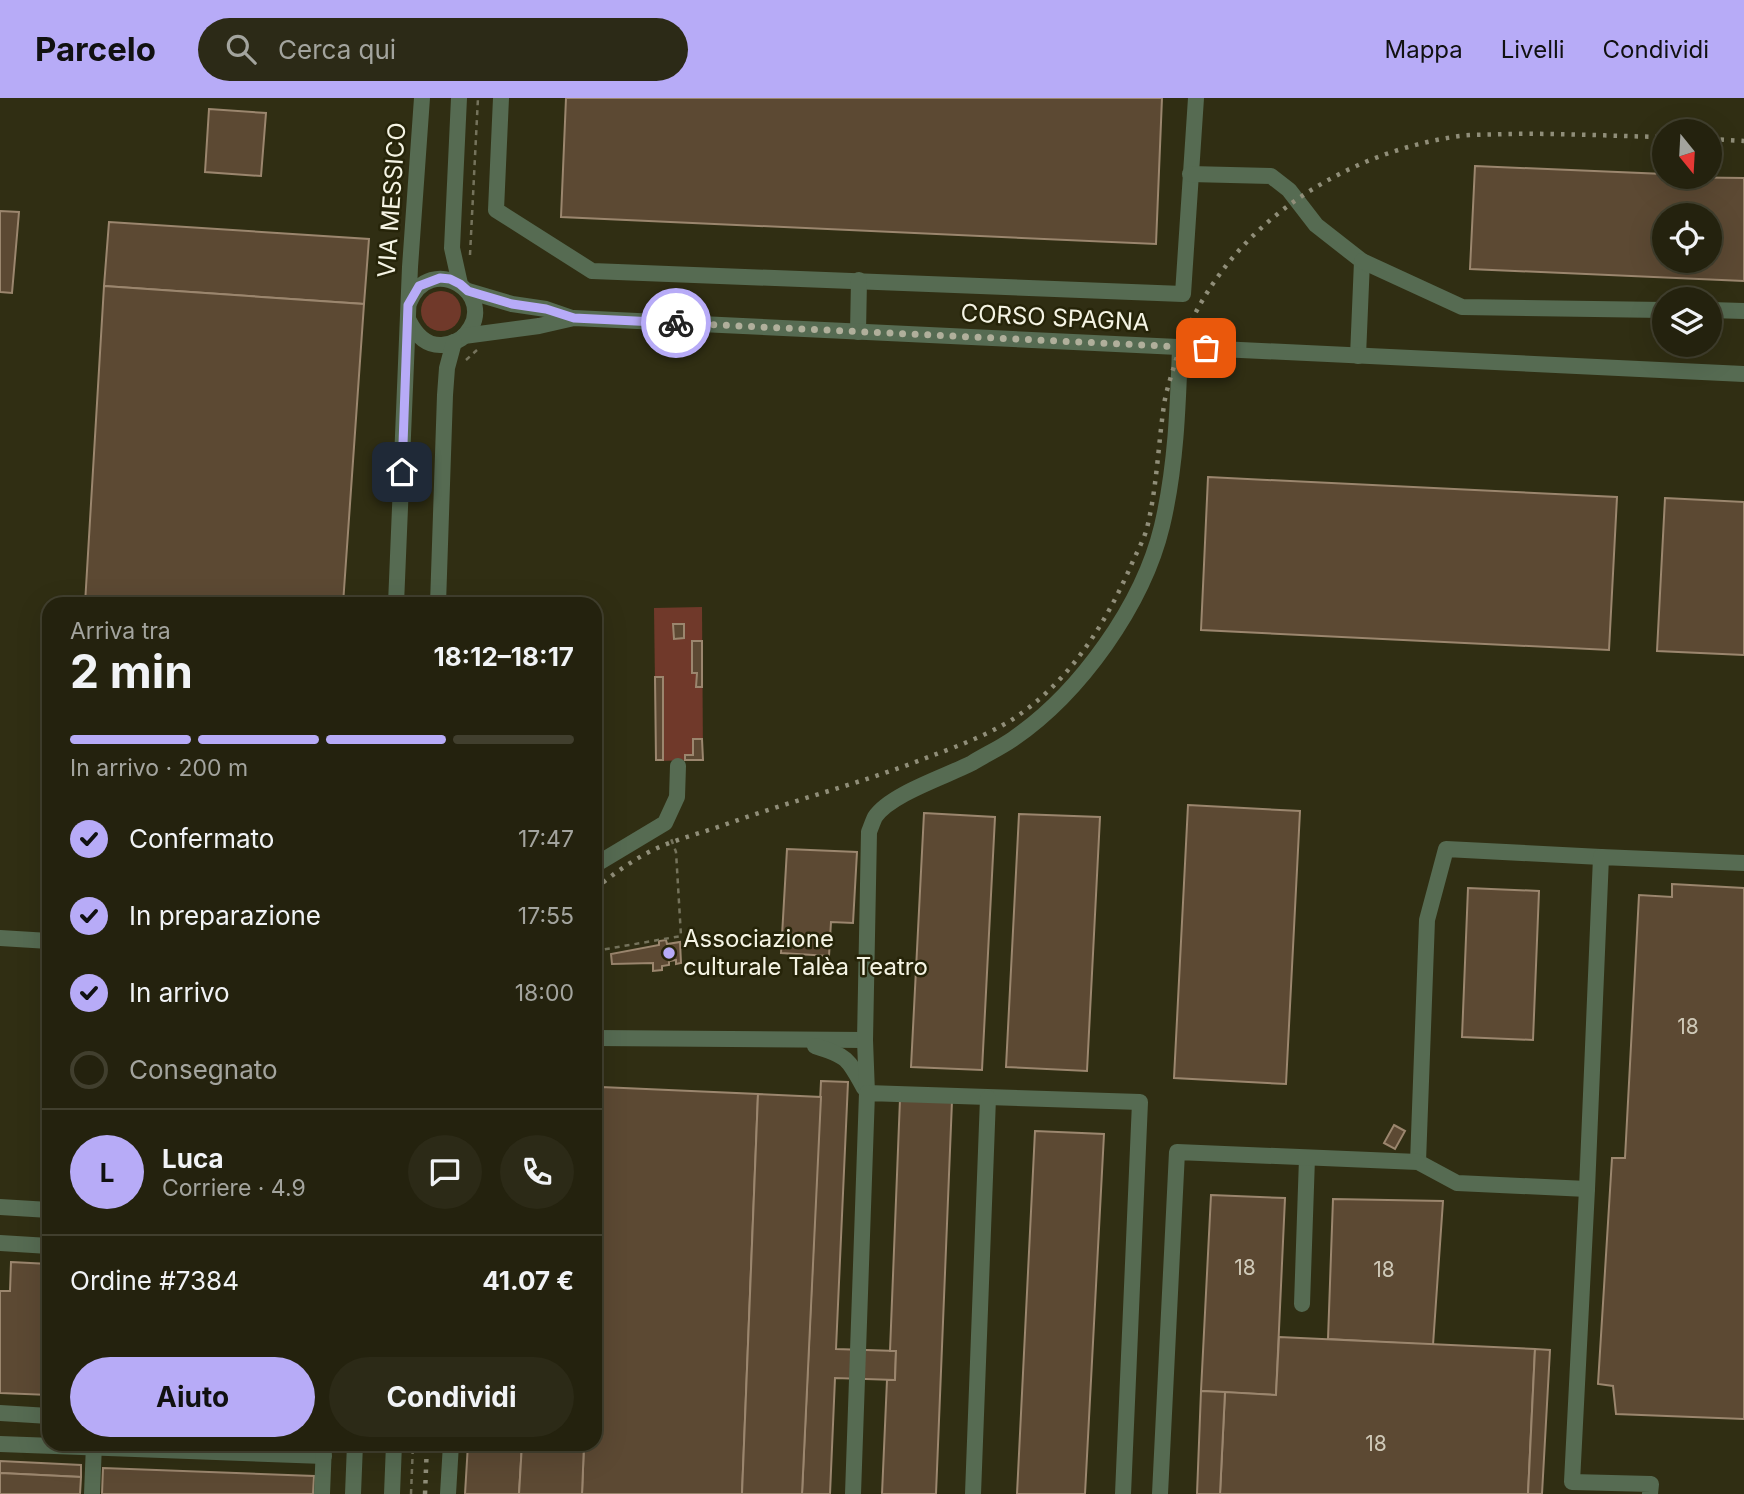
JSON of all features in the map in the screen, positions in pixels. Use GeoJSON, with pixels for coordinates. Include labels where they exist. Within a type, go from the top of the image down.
{"type":"FeatureCollection","features":[{"type":"Feature","properties":{"kind":"street","name":"VIA MESSICO"},"geometry":{"type":"LineString","coordinates":[[396,597],[422,98]]}},
{"type":"Feature","properties":{"kind":"street"},"geometry":{"type":"LineString","coordinates":[[438,597],[447,368],[459,339],[470,328],[475,310],[464,288],[452,248],[460,98]]}},
{"type":"Feature","properties":{"kind":"street"},"geometry":{"type":"LineString","coordinates":[[501,98],[495,210],[592,271],[1183,294],[1196,98]]}},
{"type":"Feature","properties":{"kind":"street"},"geometry":{"type":"LineString","coordinates":[[1190,174],[1271,176],[1289,190],[1316,225],[1362,261],[1462,307],[1652,310]]}},
{"type":"Feature","properties":{"kind":"street"},"geometry":{"type":"LineString","coordinates":[[1357,356],[1362,261]]}},
{"type":"Feature","properties":{"kind":"street","name":"VIA MESSICO"},"geometry":{"type":"LineString","coordinates":[[409,313],[419,286],[429,281],[450,279],[464,288]]}},
{"type":"Feature","properties":{"kind":"street"},"geometry":{"type":"LineString","coordinates":[[858,332],[859,280]]}},
{"type":"Feature","properties":{"kind":"street","name":"CORSO SPAGNA"},"geometry":{"type":"LineString","coordinates":[[464,288],[512,304],[546,309],[574,318],[1744,374]]}},
{"type":"Feature","properties":{"kind":"street"},"geometry":{"type":"LineString","coordinates":[[1722,310],[1744,311]]}},
{"type":"Feature","properties":{"kind":"street"},"geometry":{"type":"LineString","coordinates":[[409,313],[416,334],[427,342],[440,345],[459,339]]}},
{"type":"Feature","properties":{"kind":"street","name":"CORSO SPAGNA"},"geometry":{"type":"LineString","coordinates":[[459,339],[574,318]]}},
{"type":"Feature","properties":{"kind":"street"},"geometry":{"type":"LineString","coordinates":[[853,1494],[867,1093],[865,1040],[869,832],[874,818],[881,810],[905,794],[944,777],[1013,739],[1085,673],[1126,614],[1146,573],[1162,527],[1174,455],[1180,346]]}},
{"type":"Feature","properties":{"kind":"street"},"geometry":{"type":"LineString","coordinates":[[602,861],[665,823],[677,797],[678,766]]}},
{"type":"Feature","properties":{"kind":"street"},"geometry":{"type":"LineString","coordinates":[[1418,1162],[1427,920],[1446,849],[1744,863]]}},
{"type":"Feature","properties":{"kind":"street"},"geometry":{"type":"LineString","coordinates":[[1601,857],[1572,1488],[1651,1484],[1650,1494]]}},
{"type":"Feature","properties":{"kind":"street"},"geometry":{"type":"LineString","coordinates":[[0,938],[42,941]]}},
{"type":"Feature","properties":{"kind":"street"},"geometry":{"type":"LineString","coordinates":[[602,1038],[865,1040]]}},
{"type":"Feature","properties":{"kind":"street"},"geometry":{"type":"LineString","coordinates":[[798,1040],[839,1053],[856,1072],[867,1093]]}},
{"type":"Feature","properties":{"kind":"street"},"geometry":{"type":"LineString","coordinates":[[867,1093],[1140,1102],[1123,1494]]}},
{"type":"Feature","properties":{"kind":"street"},"geometry":{"type":"LineString","coordinates":[[973,1494],[988,1098]]}},
{"type":"Feature","properties":{"kind":"street"},"geometry":{"type":"LineString","coordinates":[[1160,1494],[1177,1152],[1418,1162],[1457,1183],[1587,1189]]}},
{"type":"Feature","properties":{"kind":"street"},"geometry":{"type":"LineString","coordinates":[[1302,1304],[1307,1158]]}},
{"type":"Feature","properties":{"kind":"street"},"geometry":{"type":"LineString","coordinates":[[0,1207],[42,1210]]}},
{"type":"Feature","properties":{"kind":"street"},"geometry":{"type":"LineString","coordinates":[[0,1243],[42,1246]]}},
{"type":"Feature","properties":{"kind":"street"},"geometry":{"type":"LineString","coordinates":[[0,1413],[42,1416]]}},
{"type":"Feature","properties":{"kind":"street"},"geometry":{"type":"LineString","coordinates":[[0,1444],[42,1445]]}},
{"type":"Feature","properties":{"kind":"street"},"geometry":{"type":"LineString","coordinates":[[92,1494],[94,1451]]}},
{"type":"Feature","properties":{"kind":"street"},"geometry":{"type":"LineString","coordinates":[[322,1494],[324,1451]]}},
{"type":"Feature","properties":{"kind":"street"},"geometry":{"type":"LineString","coordinates":[[353,1494],[355,1451]]}},
{"type":"Feature","properties":{"kind":"street"},"geometry":{"type":"LineString","coordinates":[[392,1494],[394,1451]]}},
{"type":"Feature","properties":{"kind":"street"},"geometry":{"type":"LineString","coordinates":[[448,1494],[451,1451]]}},
{"type":"Feature","properties":{"kind":"path"},"geometry":{"type":"LineString","coordinates":[[470,258],[478,98]]}},
{"type":"Feature","properties":{"kind":"path"},"geometry":{"type":"LineString","coordinates":[[464,362],[475,351],[483,348]]}},
{"type":"Feature","properties":{"kind":"path"},"geometry":{"type":"LineString","coordinates":[[602,950],[681,936],[676,852],[665,823]]}},
{"type":"Feature","properties":{"kind":"path"},"geometry":{"type":"LineString","coordinates":[[411,1494],[414,1451]]}},
{"type":"Feature","properties":{"kind":"shaded area"},"geometry":{"type":"Polygon","coordinates":[[[441,291],[455,297],[461,311],[455,325],[441,331],[427,325],[421,311],[427,297],[441,291]]]}},
{"type":"Feature","properties":{"kind":"shaded area"},"geometry":{"type":"Polygon","coordinates":[[[702,607],[703,760],[656,761],[654,608],[702,607]]]}},
{"type":"Feature","properties":{"kind":"building"},"geometry":{"type":"Polygon","coordinates":[[[566,98],[1162,98],[1156,244],[561,217],[566,98]]]}},
{"type":"Feature","properties":{"kind":"building"},"geometry":{"type":"Polygon","coordinates":[[[209,109],[266,113],[261,176],[205,172],[209,109]]]}},
{"type":"Feature","properties":{"kind":"building"},"geometry":{"type":"Polygon","coordinates":[[[1475,166],[1652,173],[1652,189],[1722,189],[1722,178],[1744,178],[1744,281],[1470,269],[1475,166]]]}},
{"type":"Feature","properties":{"kind":"building"},"geometry":{"type":"Polygon","coordinates":[[[0,211],[19,212],[12,293],[0,292],[0,211]]]}},
{"type":"Feature","properties":{"kind":"building"},"geometry":{"type":"Polygon","coordinates":[[[109,222],[369,239],[364,304],[104,286],[109,222]]]}},
{"type":"Feature","properties":{"kind":"building"},"geometry":{"type":"Polygon","coordinates":[[[104,286],[364,304],[343,597],[85,597],[104,286]]]}},
{"type":"Feature","properties":{"kind":"building"},"geometry":{"type":"Polygon","coordinates":[[[1208,477],[1617,497],[1609,650],[1201,630],[1208,477]]]}},
{"type":"Feature","properties":{"kind":"building"},"geometry":{"type":"Polygon","coordinates":[[[1665,498],[1744,502],[1744,655],[1657,651],[1665,498]]]}},
{"type":"Feature","properties":{"kind":"building"},"geometry":{"type":"Polygon","coordinates":[[[673,624],[684,624],[684,638],[674,639],[673,624]]]}},
{"type":"Feature","properties":{"kind":"building"},"geometry":{"type":"Polygon","coordinates":[[[692,641],[702,641],[702,687],[696,687],[697,673],[692,673],[692,641]]]}},
{"type":"Feature","properties":{"kind":"building"},"geometry":{"type":"Polygon","coordinates":[[[655,677],[663,677],[663,760],[656,760],[655,677]]]}},
{"type":"Feature","properties":{"kind":"building"},"geometry":{"type":"Polygon","coordinates":[[[693,739],[702,739],[703,760],[685,760],[685,755],[693,755],[693,739]]]}},
{"type":"Feature","properties":{"kind":"building"},"geometry":{"type":"Polygon","coordinates":[[[1188,805],[1300,811],[1286,1084],[1174,1078],[1188,805]]]}},
{"type":"Feature","properties":{"kind":"building"},"geometry":{"type":"Polygon","coordinates":[[[924,813],[995,817],[982,1070],[911,1067],[924,813]]]}},
{"type":"Feature","properties":{"kind":"building"},"geometry":{"type":"Polygon","coordinates":[[[1019,814],[1100,817],[1087,1071],[1006,1067],[1019,814]]]}},
{"type":"Feature","properties":{"kind":"building"},"geometry":{"type":"Polygon","coordinates":[[[787,849],[857,852],[853,923],[831,922],[829,956],[781,953],[787,849]]]}},
{"type":"Feature","properties":{"kind":"building"},"geometry":{"type":"Polygon","coordinates":[[[1672,884],[1744,888],[1744,1419],[1616,1414],[1613,1386],[1598,1384],[1612,1158],[1625,1158],[1639,895],[1672,897],[1672,884]]]}},
{"type":"Feature","properties":{"kind":"building"},"geometry":{"type":"Polygon","coordinates":[[[1468,888],[1539,891],[1533,1040],[1462,1037],[1468,888]]]}},
{"type":"Feature","properties":{"kind":"building"},"geometry":{"type":"Polygon","coordinates":[[[666,940],[667,944],[680,942],[681,963],[676,964],[676,960],[669,961],[669,965],[662,966],[662,970],[653,971],[653,963],[612,964],[611,954],[659,945],[659,941],[666,940]]]}},
{"type":"Feature","properties":{"kind":"building"},"geometry":{"type":"Polygon","coordinates":[[[821,1081],[848,1082],[836,1349],[896,1351],[895,1380],[835,1378],[830,1494],[802,1494],[821,1081]]]}},
{"type":"Feature","properties":{"kind":"building"},"geometry":{"type":"Polygon","coordinates":[[[602,1087],[758,1094],[742,1494],[582,1494],[584,1451],[602,1451],[602,1087]]]}},
{"type":"Feature","properties":{"kind":"building"},"geometry":{"type":"Polygon","coordinates":[[[758,1094],[821,1097],[802,1494],[742,1494],[758,1094]]]}},
{"type":"Feature","properties":{"kind":"building"},"geometry":{"type":"Polygon","coordinates":[[[900,1099],[952,1101],[936,1494],[882,1494],[887,1380],[895,1380],[896,1351],[890,1351],[900,1099]]]}},
{"type":"Feature","properties":{"kind":"building"},"geometry":{"type":"Polygon","coordinates":[[[1394,1125],[1405,1131],[1395,1149],[1384,1143],[1394,1125]]]}},
{"type":"Feature","properties":{"kind":"building"},"geometry":{"type":"Polygon","coordinates":[[[1035,1131],[1104,1134],[1085,1494],[1017,1494],[1035,1131]]]}},
{"type":"Feature","properties":{"kind":"building"},"geometry":{"type":"Polygon","coordinates":[[[1211,1195],[1285,1198],[1276,1395],[1201,1391],[1211,1195]]]}},
{"type":"Feature","properties":{"kind":"building"},"geometry":{"type":"Polygon","coordinates":[[[1333,1199],[1443,1201],[1433,1345],[1328,1339],[1333,1199]]]}},
{"type":"Feature","properties":{"kind":"building"},"geometry":{"type":"Polygon","coordinates":[[[11,1262],[42,1264],[42,1395],[0,1393],[0,1291],[10,1291],[11,1262]]]}},
{"type":"Feature","properties":{"kind":"building"},"geometry":{"type":"Polygon","coordinates":[[[1279,1337],[1535,1349],[1528,1494],[1220,1494],[1225,1392],[1276,1395],[1279,1337]]]}},
{"type":"Feature","properties":{"kind":"building"},"geometry":{"type":"Polygon","coordinates":[[[1535,1349],[1550,1350],[1542,1494],[1528,1494],[1535,1349]]]}},
{"type":"Feature","properties":{"kind":"building"},"geometry":{"type":"Polygon","coordinates":[[[1201,1391],[1225,1392],[1220,1494],[1197,1494],[1201,1391]]]}},
{"type":"Feature","properties":{"kind":"building"},"geometry":{"type":"Polygon","coordinates":[[[468,1451],[522,1451],[519,1494],[465,1494],[468,1451]]]}},
{"type":"Feature","properties":{"kind":"building"},"geometry":{"type":"Polygon","coordinates":[[[522,1451],[584,1451],[582,1494],[519,1494],[522,1451]]]}},
{"type":"Feature","properties":{"kind":"building"},"geometry":{"type":"Polygon","coordinates":[[[0,1461],[81,1465],[81,1477],[0,1473],[0,1461]]]}},
{"type":"Feature","properties":{"kind":"building"},"geometry":{"type":"Polygon","coordinates":[[[103,1468],[314,1476],[313,1494],[102,1494],[103,1468]]]}},
{"type":"Feature","properties":{"kind":"building"},"geometry":{"type":"Polygon","coordinates":[[[0,1473],[81,1477],[80,1494],[0,1494],[0,1473]]]}},
{"type":"Feature","properties":{"kind":"railway"},"geometry":{"type":"LineString","coordinates":[[602,883],[616,872],[663,845],[880,775],[979,737],[1023,712],[1059,681],[1088,644],[1113,604],[1147,528],[1166,394],[1193,318],[1217,278],[1247,242],[1282,211],[1321,184],[1363,163],[1407,147],[1453,137],[1524,134],[1652,137]]}},
{"type":"Feature","properties":{"kind":"railway"},"geometry":{"type":"LineString","coordinates":[[1722,140],[1744,141]]}},
{"type":"Feature","properties":{"kind":"railway"},"geometry":{"type":"LineString","coordinates":[[425,1494],[427,1451]]}},
{"type":"Feature","properties":{"kind":"way so far"},"geometry":{"type":"LineString","coordinates":[[676,323],[1206,348]]}},
{"type":"Feature","properties":{"kind":"place","name":"Associazione culturale Talèa Teatro"},"geometry":{"type":"Point","coordinates":[669,953]}},
{"type":"Feature","properties":{"kind":"route"},"geometry":{"type":"LineString","coordinates":[[402,472],[408,305],[419,286],[440,278],[450,279],[468,291],[574,318],[676,323]]}}]}
